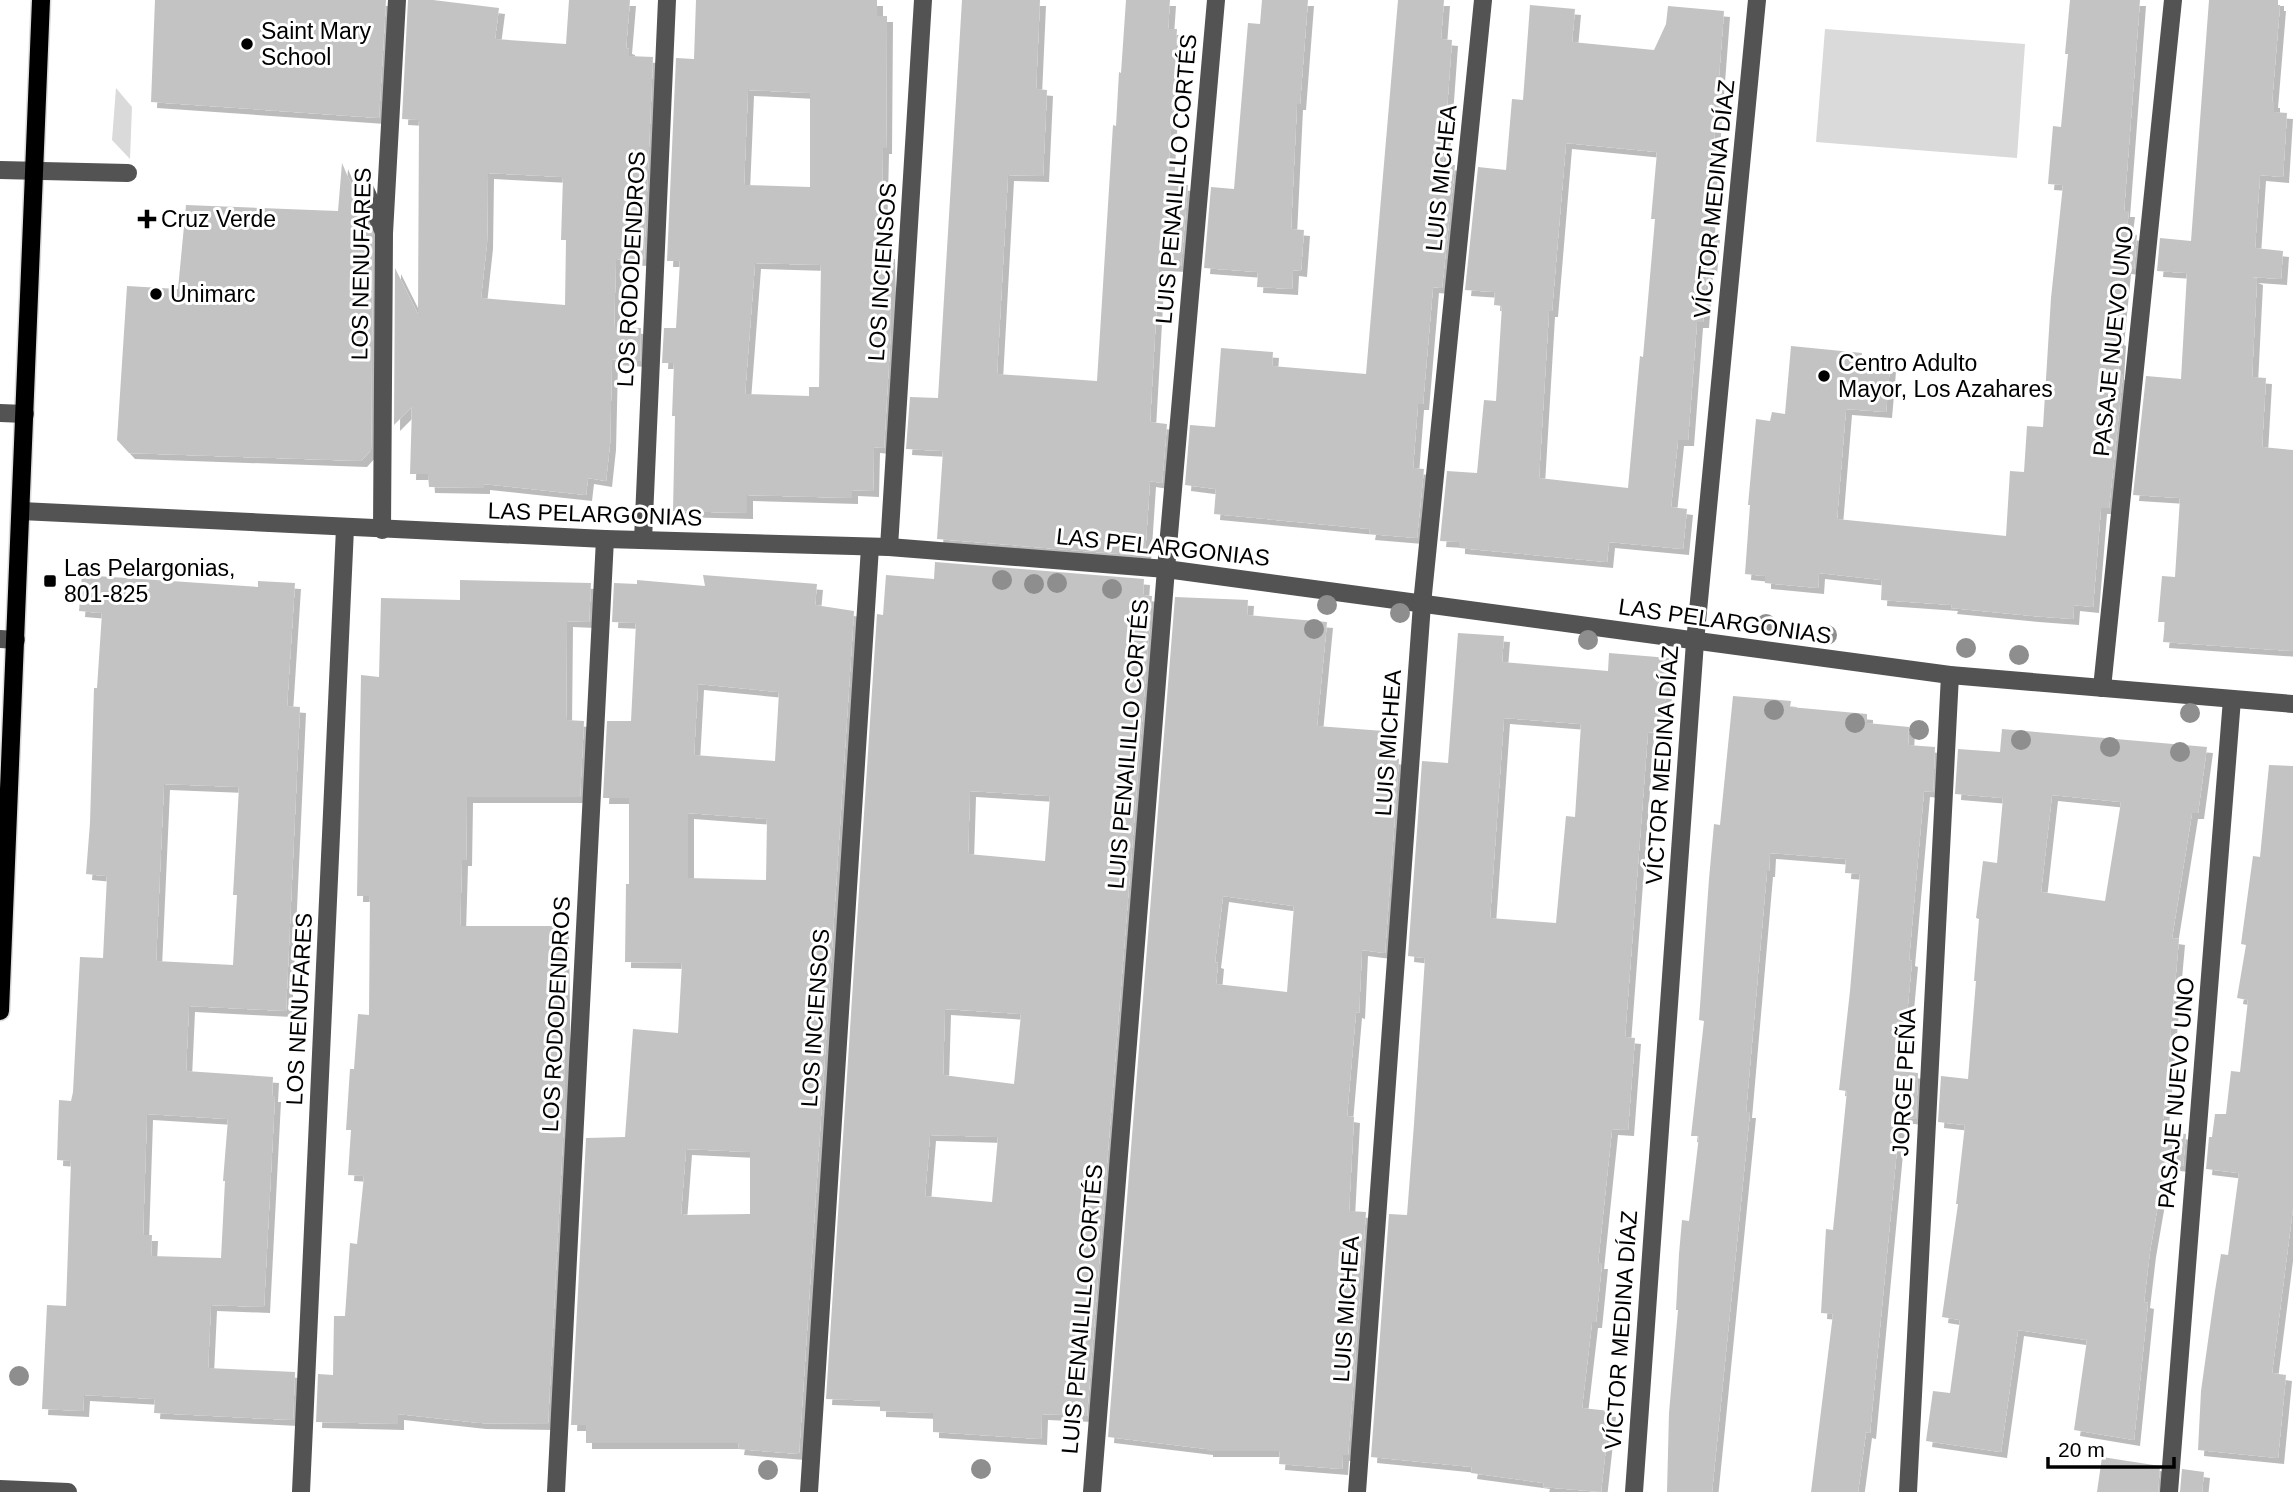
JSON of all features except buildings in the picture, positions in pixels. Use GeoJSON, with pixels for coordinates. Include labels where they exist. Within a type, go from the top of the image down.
{"type":"FeatureCollection","features":[{"type":"Feature","properties":{"kind":"main road"},"geometry":{"type":"LineString","coordinates":[[0,1011],[8,639],[21,512],[41,0]]}},
{"type":"Feature","properties":{"kind":"street","name":"LOS NENUFARES"},"geometry":{"type":"LineString","coordinates":[[382,530],[384,233],[397,0]]}},
{"type":"Feature","properties":{"kind":"street","name":"LOS RODODENDROS"},"geometry":{"type":"LineString","coordinates":[[643,540],[667,0]]}},
{"type":"Feature","properties":{"kind":"street","name":"LOS INCIENSOS"},"geometry":{"type":"LineString","coordinates":[[889,547],[923,0]]}},
{"type":"Feature","properties":{"kind":"street","name":"LUIS PENAILILLO CORTÉS"},"geometry":{"type":"LineString","coordinates":[[1092,1492],[1166,569],[1216,0]]}},
{"type":"Feature","properties":{"kind":"street","name":"LUIS MICHEA"},"geometry":{"type":"LineString","coordinates":[[1357,1492],[1422,604],[1483,0]]}},
{"type":"Feature","properties":{"kind":"street","name":"VÍCTOR MEDINA DÍAZ"},"geometry":{"type":"LineString","coordinates":[[1634,1492],[1695,642],[1757,0]]}},
{"type":"Feature","properties":{"kind":"street","name":"PASAJE NUEVO UNO"},"geometry":{"type":"LineString","coordinates":[[2102,688],[2173,0]]}},
{"type":"Feature","properties":{"kind":"street"},"geometry":{"type":"LineString","coordinates":[[0,170],[128,173]]}},
{"type":"Feature","properties":{"kind":"street"},"geometry":{"type":"LineString","coordinates":[[363,186],[384,233]]}},
{"type":"Feature","properties":{"kind":"street"},"geometry":{"type":"LineString","coordinates":[[0,413],[25,414]]}},
{"type":"Feature","properties":{"kind":"street","name":"LAS PELARGONIAS"},"geometry":{"type":"LineString","coordinates":[[21,512],[605,539],[889,547],[1166,569],[1950,675],[2293,704]]}},
{"type":"Feature","properties":{"kind":"street","name":"LOS NENUFARES"},"geometry":{"type":"LineString","coordinates":[[301,1492],[345,528]]}},
{"type":"Feature","properties":{"kind":"street","name":"LOS RODODENDROS"},"geometry":{"type":"LineString","coordinates":[[556,1492],[605,539]]}},
{"type":"Feature","properties":{"kind":"street","name":"LOS INCIENSOS"},"geometry":{"type":"LineString","coordinates":[[809,1492],[870,547]]}},
{"type":"Feature","properties":{"kind":"street","name":"JORGE PEÑA"},"geometry":{"type":"LineString","coordinates":[[1908,1492],[1950,675]]}},
{"type":"Feature","properties":{"kind":"street","name":"PASAJE NUEVO UNO"},"geometry":{"type":"LineString","coordinates":[[2169,1492],[2232,699]]}},
{"type":"Feature","properties":{"kind":"street"},"geometry":{"type":"LineString","coordinates":[[0,1489],[68,1492]]}},
{"type":"Feature","properties":{"kind":"shaded area"},"geometry":{"type":"Polygon","coordinates":[[[1825,29],[2025,44],[2017,158],[1816,142],[1825,29]]]}},
{"type":"Feature","properties":{"kind":"shaded area"},"geometry":{"type":"Polygon","coordinates":[[[116,88],[132,107],[130,159],[112,140],[116,88]]]}},
{"type":"Feature","properties":{"kind":"place","name":"Saint Mary School"},"geometry":{"type":"Point","coordinates":[247,44]}},
{"type":"Feature","properties":{"kind":"place","name":"Cruz Verde"},"geometry":{"type":"Point","coordinates":[147,219]}},
{"type":"Feature","properties":{"kind":"place","name":"Unimarc"},"geometry":{"type":"Point","coordinates":[156,294]}},
{"type":"Feature","properties":{"kind":"place","name":"Centro Adulto Mayor, Los Azahares"},"geometry":{"type":"Point","coordinates":[1824,376]}},
{"type":"Feature","properties":{"kind":"place","name":"Las Pelargonias, 801-825"},"geometry":{"type":"Point","coordinates":[50,581]}}]}
